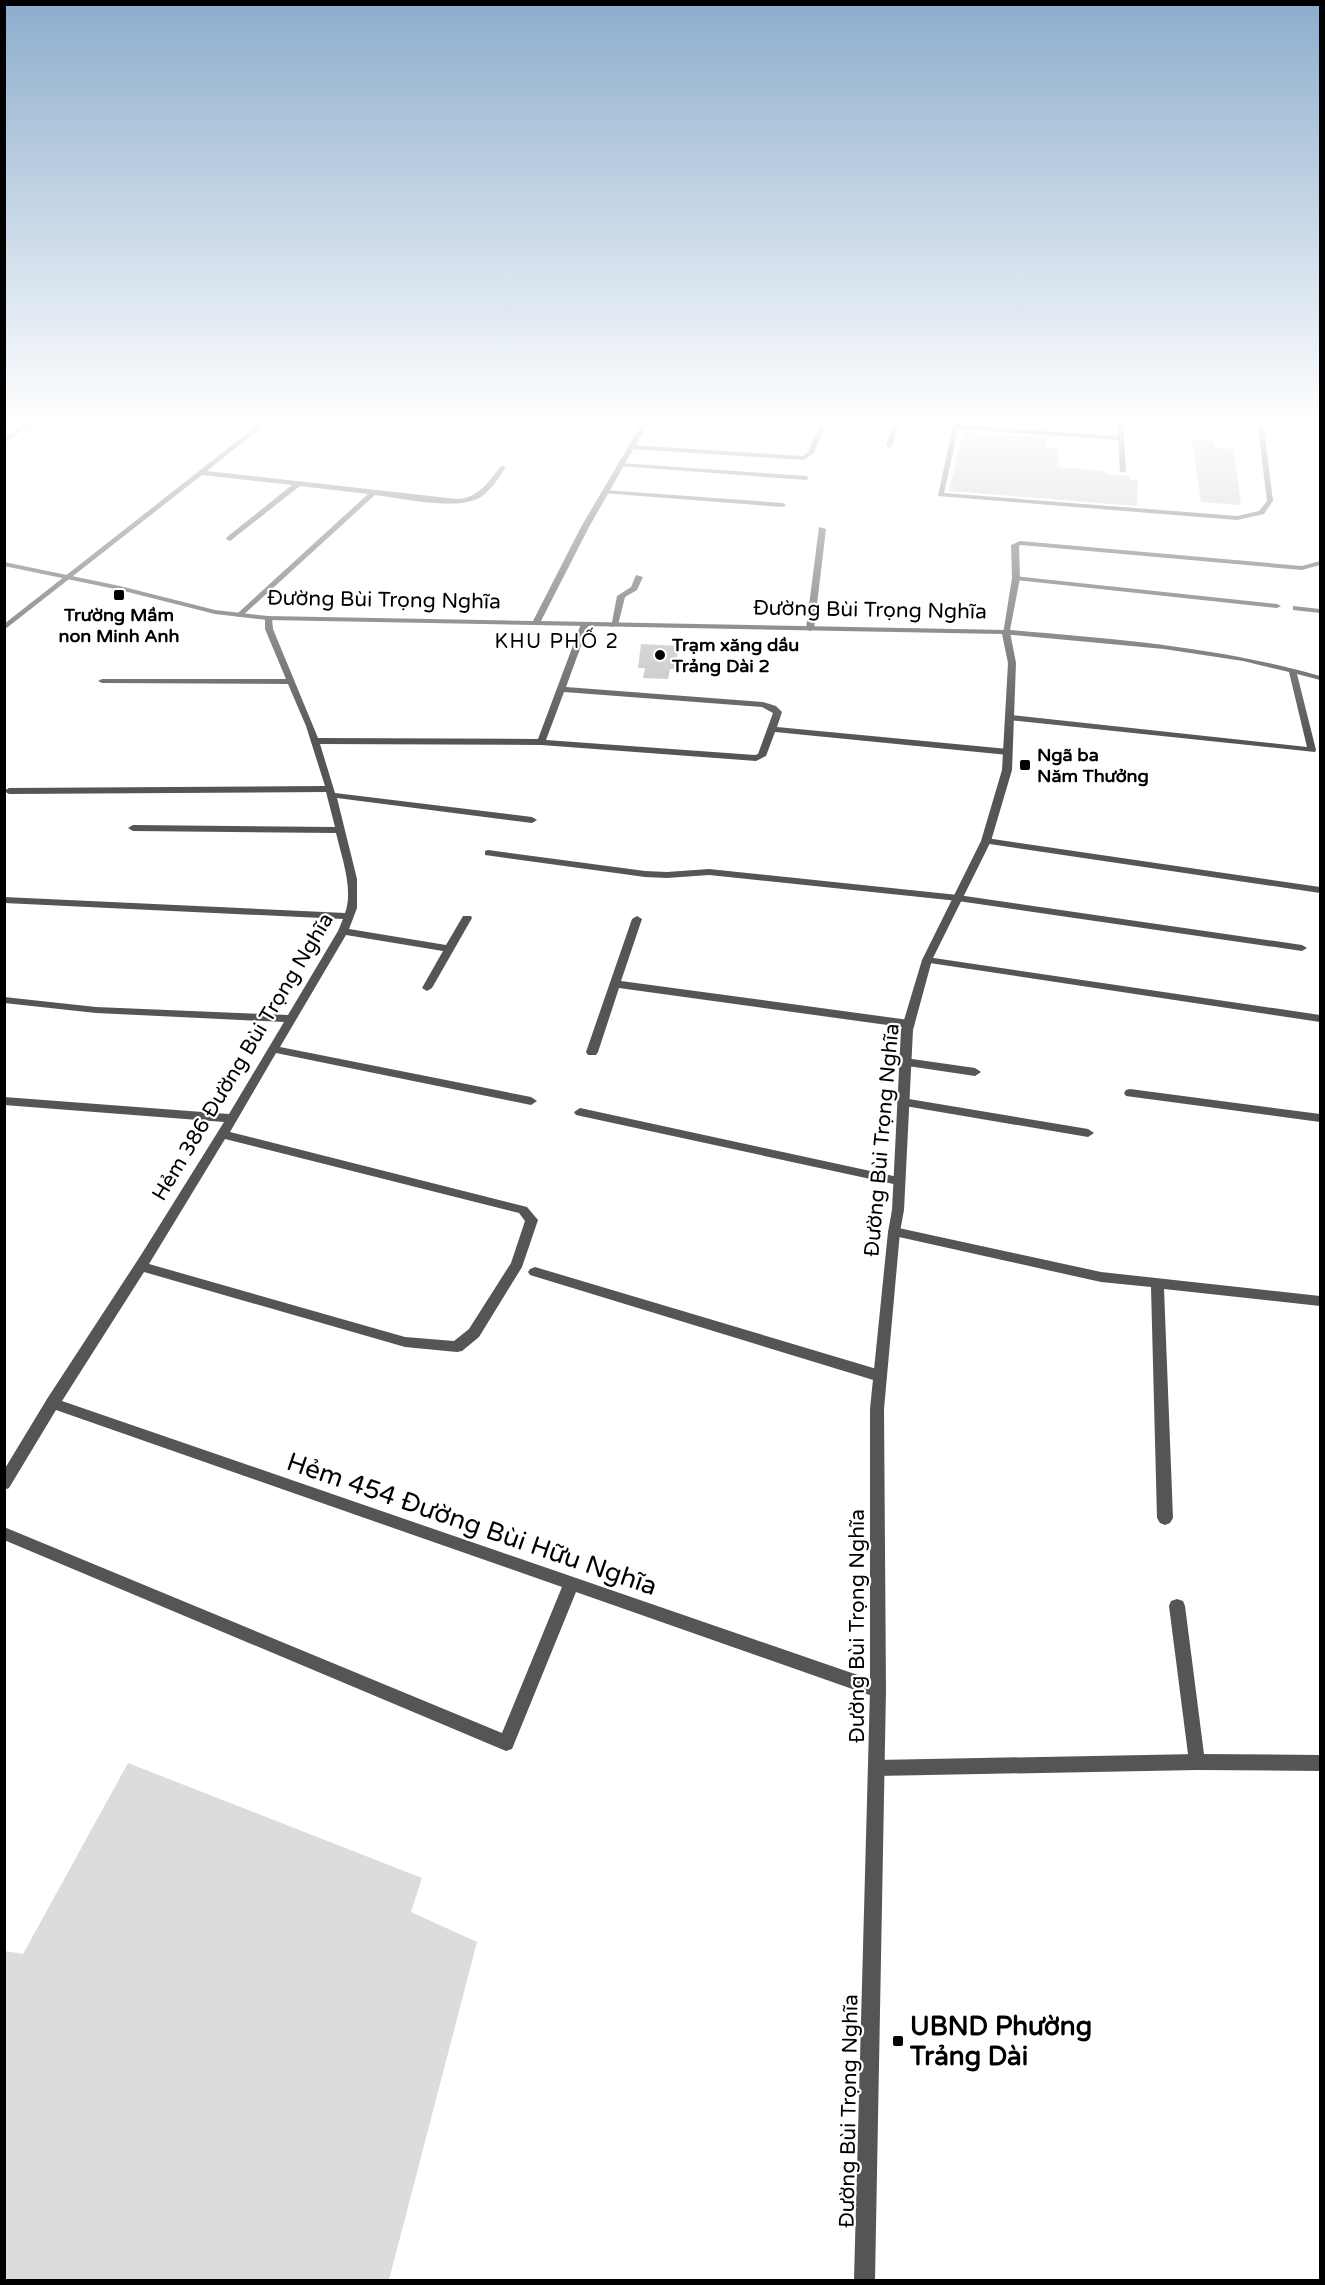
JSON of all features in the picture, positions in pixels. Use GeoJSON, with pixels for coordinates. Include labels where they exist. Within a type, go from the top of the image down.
{"type":"FeatureCollection","features":[{"type":"Feature","properties":{"kind":"street"},"geometry":{"type":"LineString","coordinates":[[4,628],[135,527]]}},
{"type":"Feature","properties":{"kind":"street"},"geometry":{"type":"LineString","coordinates":[[230,539],[245,527]]}},
{"type":"Feature","properties":{"kind":"street"},"geometry":{"type":"LineString","coordinates":[[241,615],[337,527]]}},
{"type":"Feature","properties":{"kind":"street"},"geometry":{"type":"LineString","coordinates":[[536,623],[586,527]]}},
{"type":"Feature","properties":{"kind":"street"},"geometry":{"type":"LineString","coordinates":[[810,629],[822,529]]}},
{"type":"Feature","properties":{"kind":"street"},"geometry":{"type":"LineString","coordinates":[[1320,563],[1302,568],[1027,542],[1015,545],[1016,578],[1006,632],[1160,645],[1221,654],[1292,669],[1320,678]]}},
{"type":"Feature","properties":{"kind":"street","name":"Đường Bùi Trọng Nghĩa"},"geometry":{"type":"LineString","coordinates":[[4,564],[215,612],[268,618],[1006,632],[1012,663],[1007,770],[986,841],[927,960],[909,1024],[905,1062],[898,1210],[877,1409],[878,1690],[865,2280]]}},
{"type":"Feature","properties":{"kind":"street"},"geometry":{"type":"LineString","coordinates":[[614,625],[621,596],[634,588],[639,577]]}},
{"type":"Feature","properties":{"kind":"street"},"geometry":{"type":"LineString","coordinates":[[1016,578],[1277,606]]}},
{"type":"Feature","properties":{"kind":"street"},"geometry":{"type":"LineString","coordinates":[[1296,608],[1320,611]]}},
{"type":"Feature","properties":{"kind":"street","name":"Hẻm 386 Đường Bùi Trọng Nghĩa"},"geometry":{"type":"LineString","coordinates":[[4,1484],[273,1049],[343,931],[352,909],[352,879],[331,792],[316,741],[269,629],[268,618]]}},
{"type":"Feature","properties":{"kind":"street"},"geometry":{"type":"LineString","coordinates":[[541,742],[585,624]]}},
{"type":"Feature","properties":{"kind":"street"},"geometry":{"type":"LineString","coordinates":[[1011,718],[1312,750],[1292,669]]}},
{"type":"Feature","properties":{"kind":"street"},"geometry":{"type":"LineString","coordinates":[[102,681],[292,682]]}},
{"type":"Feature","properties":{"kind":"street"},"geometry":{"type":"LineString","coordinates":[[316,741],[541,742],[756,758],[762,756],[777,712],[763,705],[560,689]]}},
{"type":"Feature","properties":{"kind":"street"},"geometry":{"type":"LineString","coordinates":[[773,729],[1008,752]]}},
{"type":"Feature","properties":{"kind":"street"},"geometry":{"type":"LineString","coordinates":[[9,791],[331,792],[532,820]]}},
{"type":"Feature","properties":{"kind":"street"},"geometry":{"type":"LineString","coordinates":[[133,828],[340,830]]}},
{"type":"Feature","properties":{"kind":"street"},"geometry":{"type":"LineString","coordinates":[[986,841],[1320,890]]}},
{"type":"Feature","properties":{"kind":"street"},"geometry":{"type":"LineString","coordinates":[[488,853],[645,874],[709,872],[958,898],[1302,948]]}},
{"type":"Feature","properties":{"kind":"street"},"geometry":{"type":"LineString","coordinates":[[4,900],[349,916]]}},
{"type":"Feature","properties":{"kind":"street"},"geometry":{"type":"LineString","coordinates":[[427,988],[467,918]]}},
{"type":"Feature","properties":{"kind":"street"},"geometry":{"type":"LineString","coordinates":[[592,1052],[617,984],[637,919]]}},
{"type":"Feature","properties":{"kind":"street"},"geometry":{"type":"LineString","coordinates":[[343,931],[450,949]]}},
{"type":"Feature","properties":{"kind":"street"},"geometry":{"type":"LineString","coordinates":[[927,960],[1320,1019]]}},
{"type":"Feature","properties":{"kind":"street"},"geometry":{"type":"LineString","coordinates":[[617,984],[909,1024]]}},
{"type":"Feature","properties":{"kind":"street"},"geometry":{"type":"LineString","coordinates":[[4,1000],[96,1011],[291,1019]]}},
{"type":"Feature","properties":{"kind":"street"},"geometry":{"type":"LineString","coordinates":[[273,1049],[531,1101]]}},
{"type":"Feature","properties":{"kind":"street"},"geometry":{"type":"LineString","coordinates":[[905,1062],[975,1072]]}},
{"type":"Feature","properties":{"kind":"street"},"geometry":{"type":"LineString","coordinates":[[1130,1094],[1320,1118]]}},
{"type":"Feature","properties":{"kind":"street"},"geometry":{"type":"LineString","coordinates":[[4,1101],[231,1118]]}},
{"type":"Feature","properties":{"kind":"street"},"geometry":{"type":"LineString","coordinates":[[903,1102],[1088,1133]]}},
{"type":"Feature","properties":{"kind":"street"},"geometry":{"type":"LineString","coordinates":[[580,1112],[898,1181]]}},
{"type":"Feature","properties":{"kind":"street"},"geometry":{"type":"LineString","coordinates":[[140,1266],[405,1342],[456,1347],[474,1333],[517,1264],[529,1235],[532,1220],[523,1210],[221,1134]]}},
{"type":"Feature","properties":{"kind":"street"},"geometry":{"type":"LineString","coordinates":[[894,1232],[1101,1277],[1320,1301]]}},
{"type":"Feature","properties":{"kind":"street"},"geometry":{"type":"LineString","coordinates":[[535,1272],[880,1376]]}},
{"type":"Feature","properties":{"kind":"street"},"geometry":{"type":"LineString","coordinates":[[1157,1282],[1166,1518]]}},
{"type":"Feature","properties":{"kind":"street","name":"Hẻm 454 Đường Bùi Hữu Nghĩa"},"geometry":{"type":"LineString","coordinates":[[52,1403],[878,1690]]}},
{"type":"Feature","properties":{"kind":"street"},"geometry":{"type":"LineString","coordinates":[[4,1533],[506,1743],[571,1584]]}},
{"type":"Feature","properties":{"kind":"street"},"geometry":{"type":"LineString","coordinates":[[1177,1606],[1197,1762]]}},
{"type":"Feature","properties":{"kind":"street"},"geometry":{"type":"LineString","coordinates":[[876,1768],[1197,1762],[1320,1764]]}},
{"type":"Feature","properties":{"kind":"shaded area"},"geometry":{"type":"Polygon","coordinates":[[[128,1763],[422,1878],[411,1912],[477,1942],[389,2280],[5,2280],[5,1951],[23,1954],[128,1763]]]}},
{"type":"Feature","properties":{"kind":"building"},"geometry":{"type":"Polygon","coordinates":[[[641,644],[679,646],[674,669],[670,669],[668,679],[643,678],[645,668],[638,668],[641,644]]]}},
{"type":"Feature","properties":{"kind":"place","name":"Trường Mầm non Minh Anh"},"geometry":{"type":"Point","coordinates":[119,595]}},
{"type":"Feature","properties":{"kind":"place","name":"Trạm xăng dầu Trảng Dài 2"},"geometry":{"type":"Point","coordinates":[660,655]}},
{"type":"Feature","properties":{"kind":"place","name":"Ngã ba Năm Thưởng"},"geometry":{"type":"Point","coordinates":[1025,765]}},
{"type":"Feature","properties":{"kind":"place","name":"UBND Phường Trảng Dài"},"geometry":{"type":"Point","coordinates":[898,2041]}},
{"type":"Feature","properties":{"kind":"district","name":"KHU PHỐ 2"},"geometry":{"type":"Point","coordinates":[557,642]}}]}
